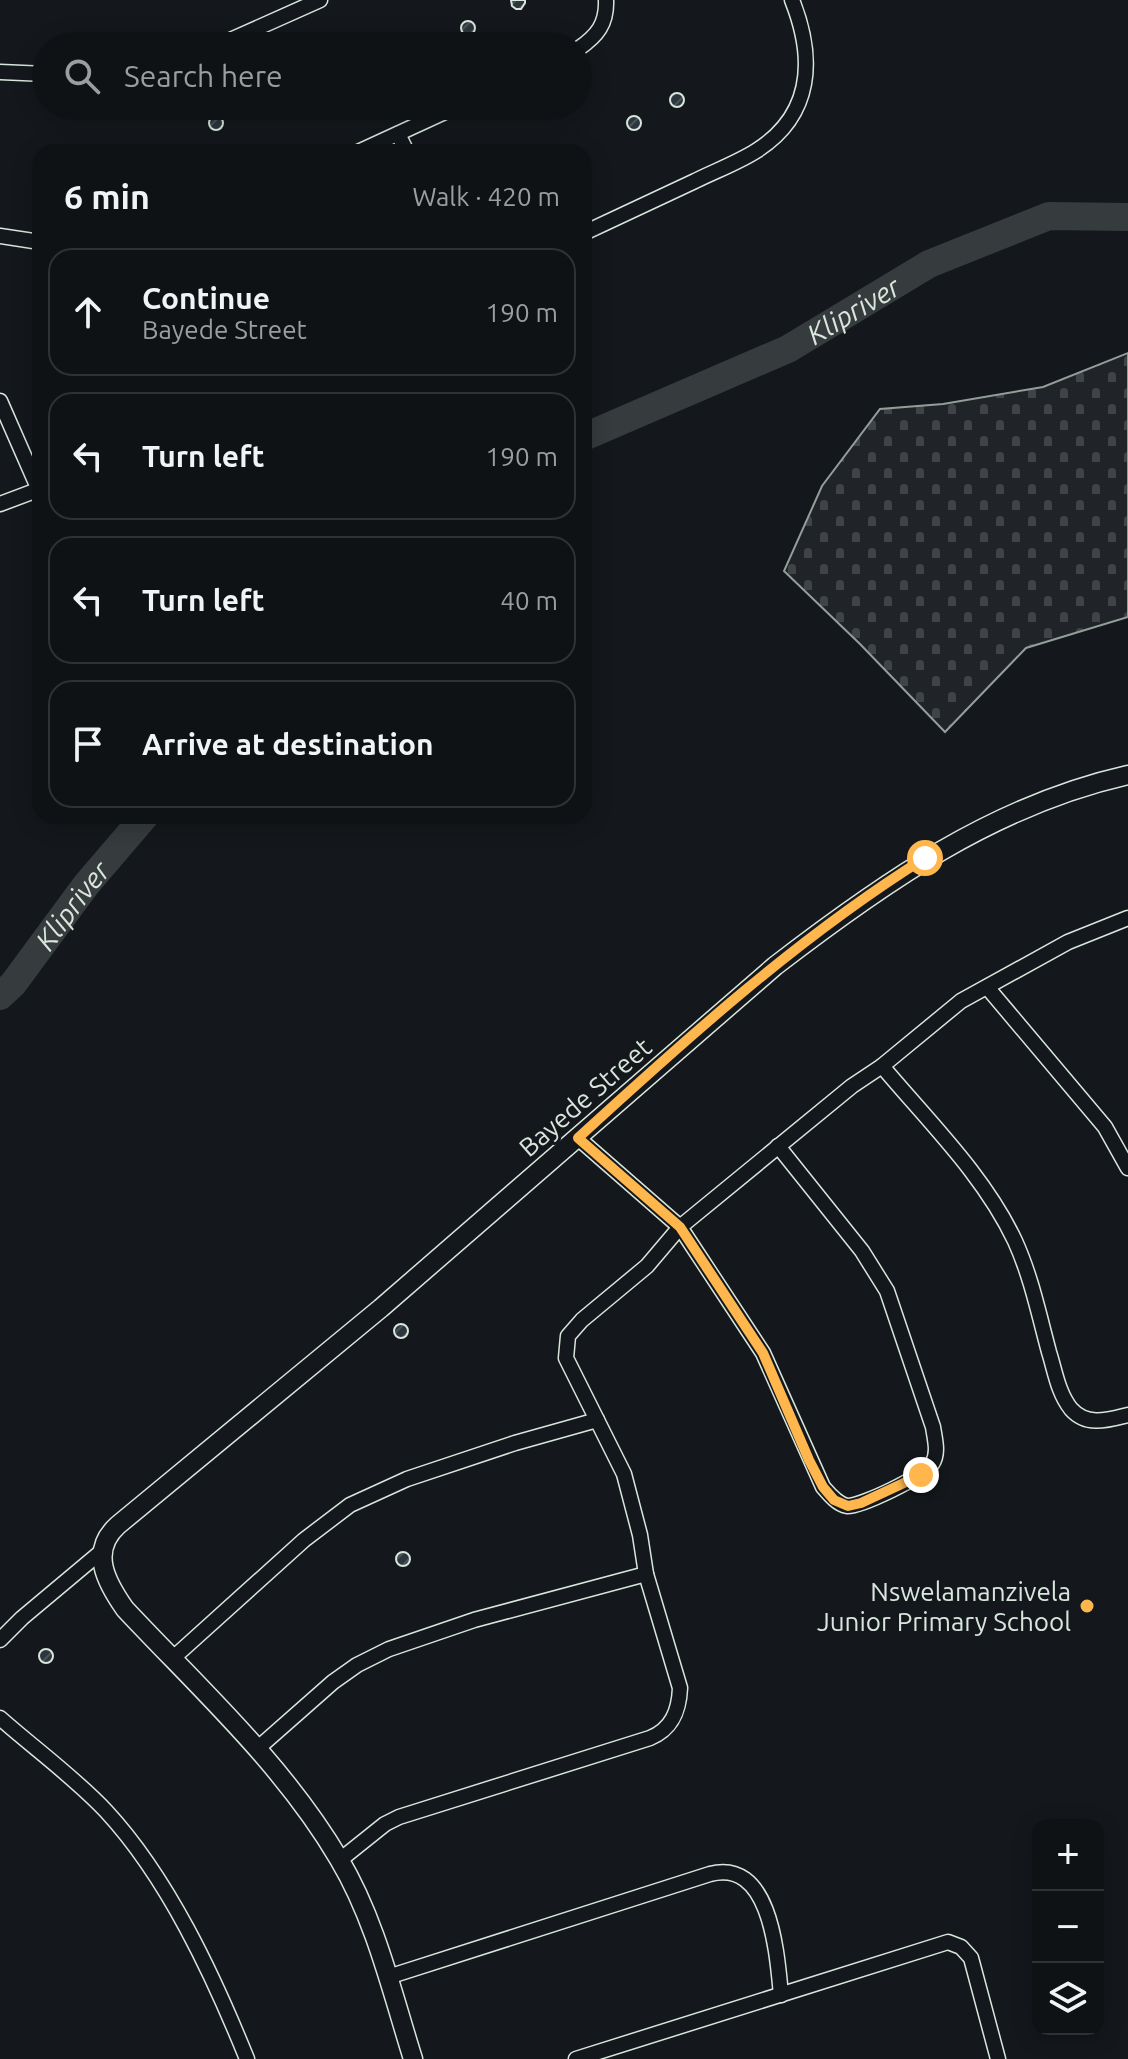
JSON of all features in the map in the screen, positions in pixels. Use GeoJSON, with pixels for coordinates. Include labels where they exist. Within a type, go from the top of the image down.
{"type":"FeatureCollection","features":[{"type":"Feature","properties":{"kind":"street"},"geometry":{"type":"LineString","coordinates":[[248,32],[320,0]]}},
{"type":"Feature","properties":{"kind":"street"},"geometry":{"type":"LineString","coordinates":[[592,38],[597,34],[604,16],[606,0]]}},
{"type":"Feature","properties":{"kind":"street"},"geometry":{"type":"LineString","coordinates":[[592,229],[754,152],[781,131],[802,94],[807,67],[803,30],[792,0]]}},
{"type":"Feature","properties":{"kind":"street"},"geometry":{"type":"LineString","coordinates":[[0,72],[32,73]]}},
{"type":"Feature","properties":{"kind":"street"},"geometry":{"type":"LineString","coordinates":[[376,144],[428,120]]}},
{"type":"Feature","properties":{"kind":"street"},"geometry":{"type":"LineString","coordinates":[[398,134],[403,144]]}},
{"type":"Feature","properties":{"kind":"street"},"geometry":{"type":"LineString","coordinates":[[0,236],[32,241]]}},
{"type":"Feature","properties":{"kind":"street"},"geometry":{"type":"LineString","coordinates":[[0,401],[32,473]]}},
{"type":"Feature","properties":{"kind":"street"},"geometry":{"type":"LineString","coordinates":[[0,504],[32,492]]}},
{"type":"Feature","properties":{"kind":"street","name":"Bayede Street"},"geometry":{"type":"LineString","coordinates":[[102,1551],[107,1537],[118,1525],[381,1308],[775,966],[889,881],[950,845],[1081,787],[1128,775]]}},
{"type":"Feature","properties":{"kind":"street"},"geometry":{"type":"LineString","coordinates":[[340,1860],[385,1824],[399,1817],[650,1738],[665,1730],[677,1712],[680,1688],[646,1574],[640,1535],[624,1474],[566,1358],[568,1336],[582,1320],[647,1266],[680,1227],[961,1001],[1068,942],[1128,918]]}},
{"type":"Feature","properties":{"kind":"street"},"geometry":{"type":"LineString","coordinates":[[987,987],[1105,1127],[1128,1168]]}},
{"type":"Feature","properties":{"kind":"street"},"geometry":{"type":"LineString","coordinates":[[882,1066],[981,1184],[1003,1218],[1028,1274],[1060,1392],[1072,1410],[1087,1420],[1101,1422],[1128,1415]]}},
{"type":"Feature","properties":{"kind":"street"},"geometry":{"type":"LineString","coordinates":[[573,1143],[680,1227],[763,1353],[823,1487],[834,1500],[848,1506],[921,1475],[931,1466],[937,1451],[933,1427],[887,1291],[862,1251],[778,1146]]}},
{"type":"Feature","properties":{"kind":"street"},"geometry":{"type":"LineString","coordinates":[[172,1659],[304,1540],[350,1505],[407,1479],[597,1420]]}},
{"type":"Feature","properties":{"kind":"street"},"geometry":{"type":"LineString","coordinates":[[102,1551],[102,1568],[111,1589],[125,1609],[301,1798],[340,1860],[388,1977],[413,2059]]}},
{"type":"Feature","properties":{"kind":"street"},"geometry":{"type":"LineString","coordinates":[[0,1640],[102,1551]]}},
{"type":"Feature","properties":{"kind":"street"},"geometry":{"type":"LineString","coordinates":[[257,1749],[333,1682],[357,1665],[389,1649],[474,1620],[646,1574]]}},
{"type":"Feature","properties":{"kind":"street"},"geometry":{"type":"LineString","coordinates":[[0,1718],[105,1810],[146,1864],[184,1925],[247,2059]]}},
{"type":"Feature","properties":{"kind":"street"},"geometry":{"type":"LineString","coordinates":[[388,1977],[710,1874],[732,1871],[750,1881],[762,1901],[772,1934],[781,1995]]}},
{"type":"Feature","properties":{"kind":"street"},"geometry":{"type":"LineString","coordinates":[[576,2059],[940,1943],[955,1943],[971,1958],[998,2059]]}},
{"type":"Feature","properties":{"kind":"green space"},"geometry":{"type":"Polygon","coordinates":[[[1128,353],[1128,617],[1026,648],[945,732],[784,571],[822,486],[880,409],[943,404],[1043,387],[1128,353]]]}},
{"type":"Feature","properties":{"kind":"building"},"geometry":{"type":"Polygon","coordinates":[[[511,0],[525,0],[525,3],[521,9],[516,9],[511,0]]]}},
{"type":"Feature","properties":{"kind":"building"},"geometry":{"type":"Polygon","coordinates":[[[463,23],[473,23],[473,32],[463,32],[463,23]]]}},
{"type":"Feature","properties":{"kind":"building"},"geometry":{"type":"Polygon","coordinates":[[[677,93],[684,100],[677,107],[670,100],[677,93]]]}},
{"type":"Feature","properties":{"kind":"building"},"geometry":{"type":"Polygon","coordinates":[[[634,116],[641,123],[634,130],[627,123],[634,116]]]}},
{"type":"Feature","properties":{"kind":"building"},"geometry":{"type":"Polygon","coordinates":[[[210,120],[222,120],[221,128],[211,128],[210,120]]]}},
{"type":"Feature","properties":{"kind":"building"},"geometry":{"type":"Polygon","coordinates":[[[401,1324],[408,1331],[401,1338],[394,1331],[401,1324]]]}},
{"type":"Feature","properties":{"kind":"building"},"geometry":{"type":"Polygon","coordinates":[[[403,1552],[410,1559],[403,1566],[396,1559],[403,1552]]]}},
{"type":"Feature","properties":{"kind":"building"},"geometry":{"type":"Polygon","coordinates":[[[46,1649],[53,1656],[46,1663],[39,1656],[46,1649]]]}},
{"type":"Feature","properties":{"kind":"waterway","name":"Klipriver"},"geometry":{"type":"LineString","coordinates":[[592,434],[788,349],[929,264],[1049,216],[1128,217]]}},
{"type":"Feature","properties":{"kind":"waterway","name":"Klipriver"},"geometry":{"type":"LineString","coordinates":[[0,996],[13,984],[86,885],[138,824]]}},
{"type":"Feature","properties":{"kind":"place","name":"Nswelamanzivela Junior Primary School"},"geometry":{"type":"Point","coordinates":[1087,1606]}},
{"type":"Feature","properties":{"kind":"route"},"geometry":{"type":"LineString","coordinates":[[921,1475],[861,1503],[848,1506],[834,1500],[823,1487],[809,1460],[763,1353],[680,1227],[578,1138],[775,966],[925,858]]}}]}
